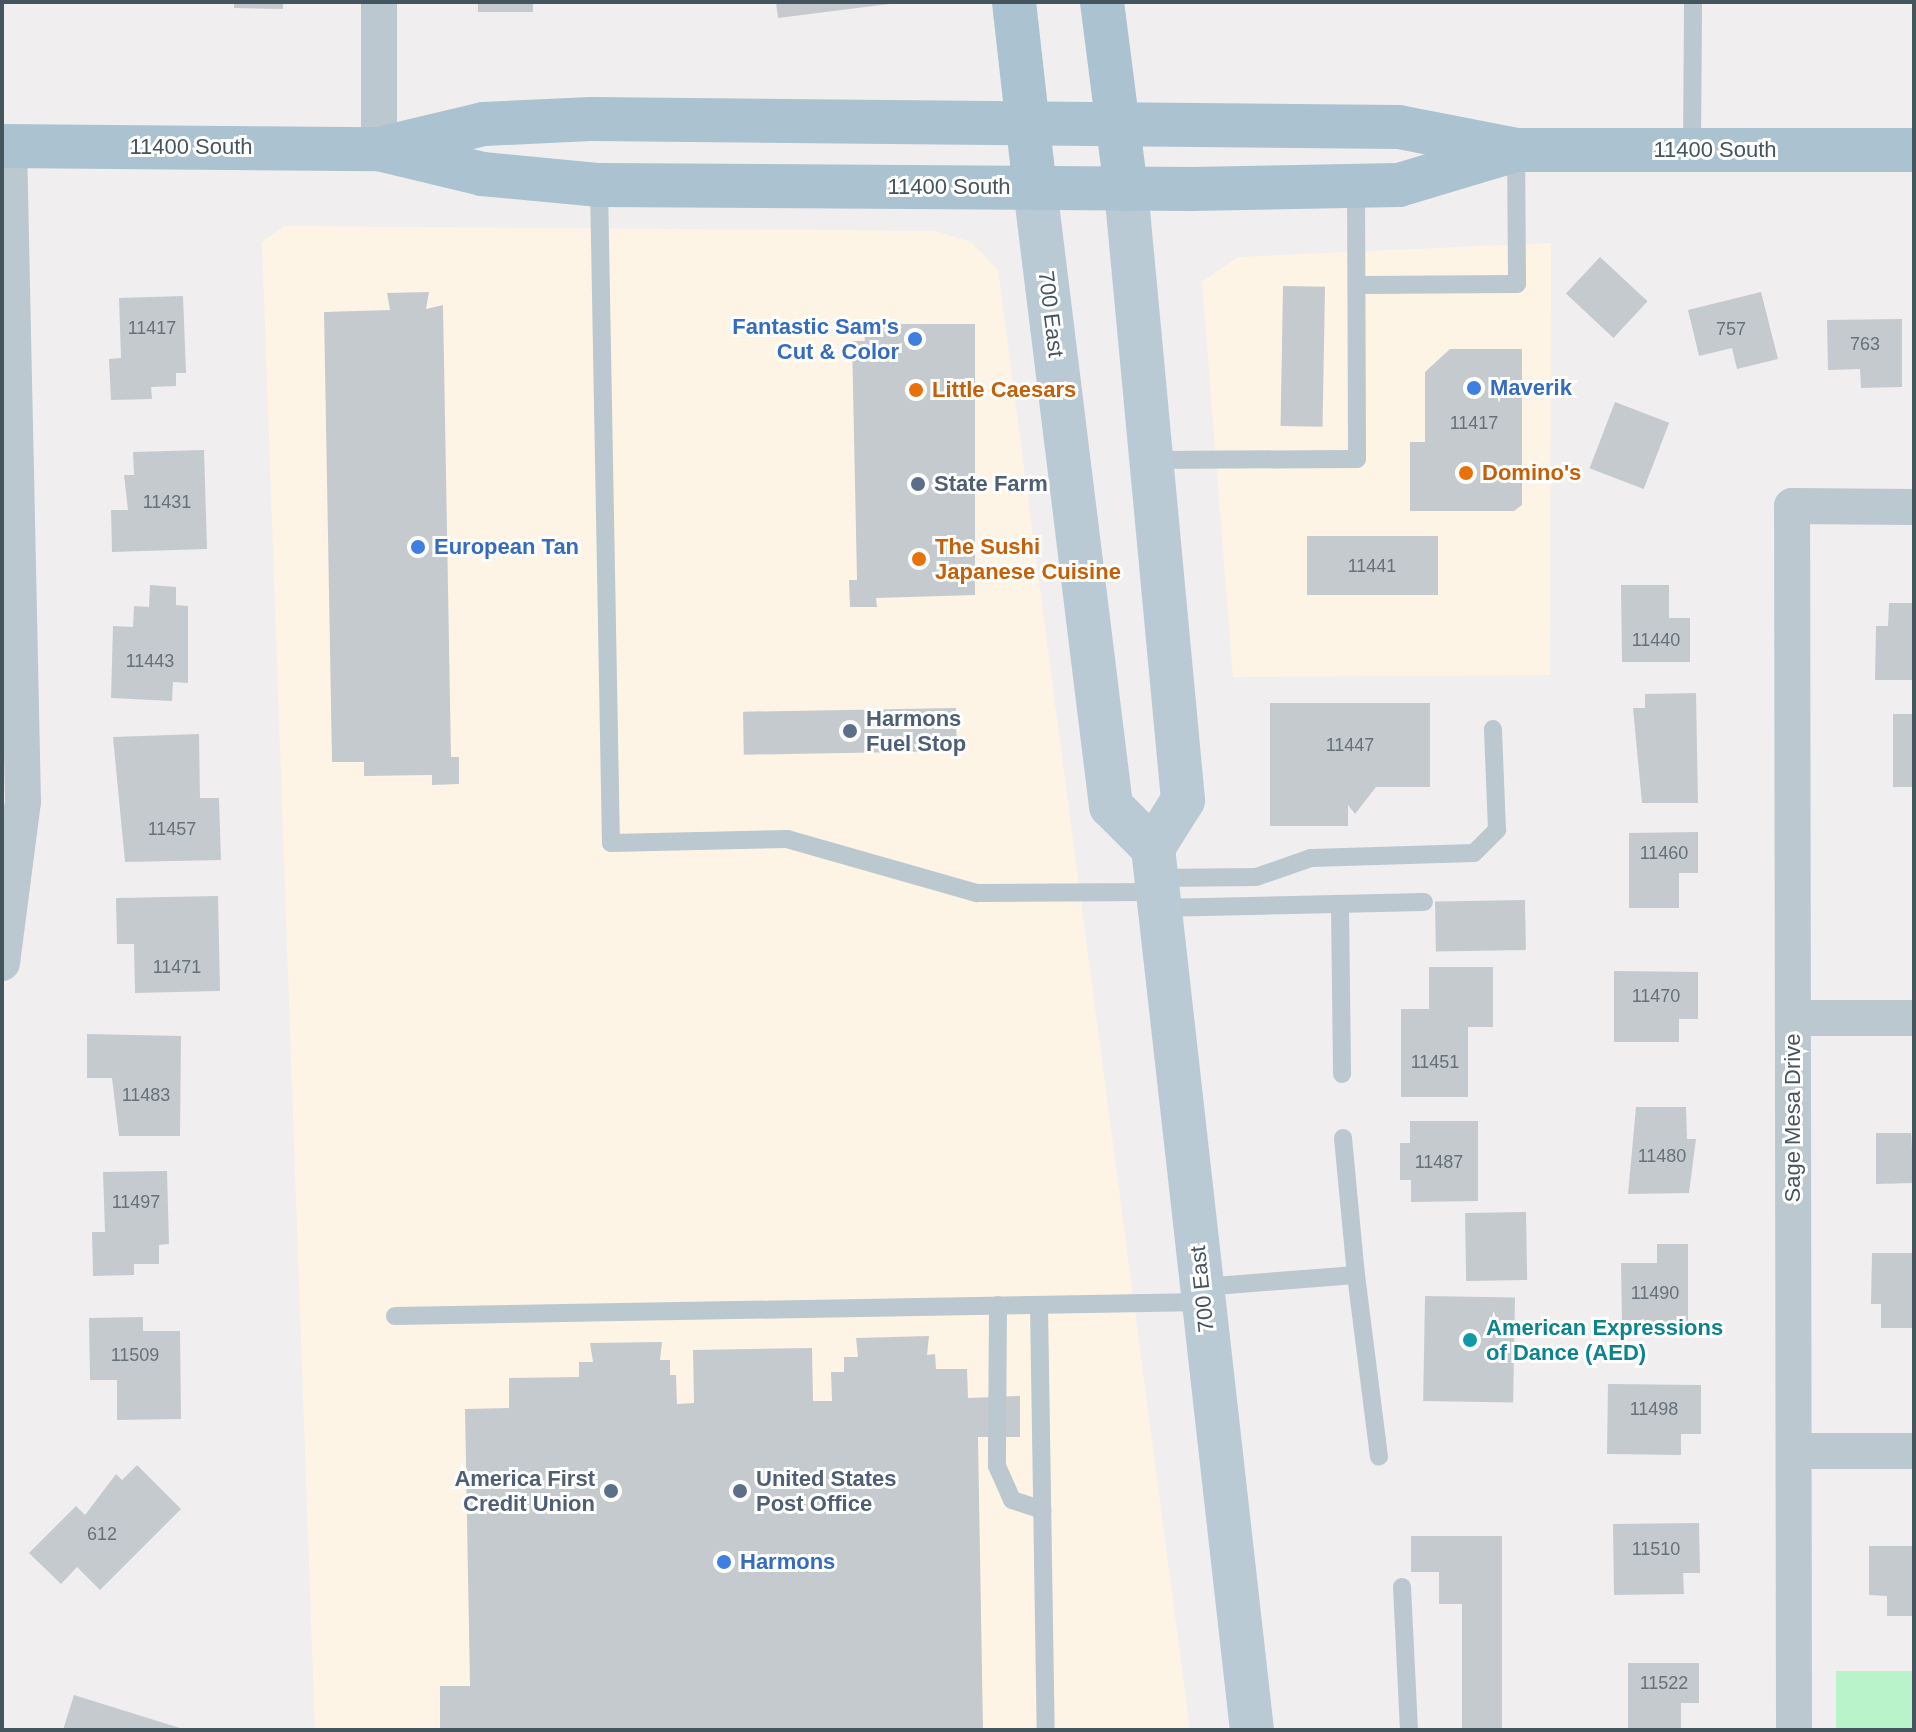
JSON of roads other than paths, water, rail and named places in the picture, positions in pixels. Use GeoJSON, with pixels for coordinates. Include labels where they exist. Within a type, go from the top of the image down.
{"type":"FeatureCollection","features":[{"type":"Feature","properties":{"kind":"main road","name":"700 East"},"geometry":{"type":"LineString","coordinates":[[1014,2],[1111,806],[1156,882],[1252,1730]]}},
{"type":"Feature","properties":{"kind":"main road"},"geometry":{"type":"LineString","coordinates":[[1102,2],[1126,189],[1183,800],[1156,882]]}},
{"type":"Feature","properties":{"kind":"main road","name":"11400 South"},"geometry":{"type":"LineString","coordinates":[[6,146],[379,149],[537,119],[1399,127],[1516,150],[1914,150]]}},
{"type":"Feature","properties":{"kind":"main road","name":"11400 South"},"geometry":{"type":"LineString","coordinates":[[379,149],[482,174],[599,185],[1126,189],[1356,189],[1442,177],[1516,150]]}},
{"type":"Feature","properties":{"kind":"street"},"geometry":{"type":"LineString","coordinates":[[379,2],[379,149]]}},
{"type":"Feature","properties":{"kind":"street"},"geometry":{"type":"LineString","coordinates":[[2,963],[23,802],[10,482],[6,146]]}},
{"type":"Feature","properties":{"kind":"street","name":"Sage Mesa Drive"},"geometry":{"type":"LineString","coordinates":[[1794,1730],[1792,506],[1914,507]]}},
{"type":"Feature","properties":{"kind":"street"},"geometry":{"type":"LineString","coordinates":[[1793,1018],[1914,1018]]}},
{"type":"Feature","properties":{"kind":"street"},"geometry":{"type":"LineString","coordinates":[[1794,1451],[1914,1451]]}},
{"type":"Feature","properties":{"kind":"lane"},"geometry":{"type":"LineString","coordinates":[[1692,150],[1693,2]]}},
{"type":"Feature","properties":{"kind":"lane"},"geometry":{"type":"LineString","coordinates":[[1357,285],[1517,284],[1516,150]]}},
{"type":"Feature","properties":{"kind":"lane"},"geometry":{"type":"LineString","coordinates":[[599,185],[611,843],[787,839],[977,893],[1256,877],[1311,858],[1474,853],[1497,830],[1493,729]]}},
{"type":"Feature","properties":{"kind":"lane"},"geometry":{"type":"LineString","coordinates":[[1151,460],[1357,459],[1356,189]]}},
{"type":"Feature","properties":{"kind":"lane"},"geometry":{"type":"LineString","coordinates":[[1156,882],[1340,906],[1424,902]]}},
{"type":"Feature","properties":{"kind":"lane"},"geometry":{"type":"LineString","coordinates":[[1340,906],[1342,1074]]}},
{"type":"Feature","properties":{"kind":"lane"},"geometry":{"type":"LineString","coordinates":[[1343,1138],[1356,1275],[1379,1457]]}},
{"type":"Feature","properties":{"kind":"lane"},"geometry":{"type":"LineString","coordinates":[[395,1316],[1039,1305],[1203,1294],[1356,1275]]}},
{"type":"Feature","properties":{"kind":"lane"},"geometry":{"type":"LineString","coordinates":[[998,1305],[997,1466],[1012,1500],[1042,1510]]}},
{"type":"Feature","properties":{"kind":"lane"},"geometry":{"type":"LineString","coordinates":[[1039,1305],[1046,1730]]}},
{"type":"Feature","properties":{"kind":"lane"},"geometry":{"type":"LineString","coordinates":[[1402,1587],[1409,1730]]}},
{"type":"Feature","properties":{"kind":"place","name":"Fantastic Sam's Cut & Color"},"geometry":{"type":"Point","coordinates":[915,339]}},
{"type":"Feature","properties":{"kind":"place","name":"Maverik"},"geometry":{"type":"Point","coordinates":[1474,388]}},
{"type":"Feature","properties":{"kind":"place","name":"Little Caesars"},"geometry":{"type":"Point","coordinates":[916,390]}},
{"type":"Feature","properties":{"kind":"place","name":"Domino's"},"geometry":{"type":"Point","coordinates":[1466,473]}},
{"type":"Feature","properties":{"kind":"place","name":"State Farm"},"geometry":{"type":"Point","coordinates":[918,484]}},
{"type":"Feature","properties":{"kind":"place","name":"European Tan"},"geometry":{"type":"Point","coordinates":[418,547]}},
{"type":"Feature","properties":{"kind":"place","name":"The Sushi Japanese Cuisine"},"geometry":{"type":"Point","coordinates":[919,559]}},
{"type":"Feature","properties":{"kind":"place","name":"Harmons Fuel Stop"},"geometry":{"type":"Point","coordinates":[850,731]}},
{"type":"Feature","properties":{"kind":"place","name":"American Expressions of Dance (AED)"},"geometry":{"type":"Point","coordinates":[1470,1340]}},
{"type":"Feature","properties":{"kind":"place","name":"America First Credit Union"},"geometry":{"type":"Point","coordinates":[611,1491]}},
{"type":"Feature","properties":{"kind":"place","name":"United States Post Office"},"geometry":{"type":"Point","coordinates":[740,1491]}},
{"type":"Feature","properties":{"kind":"place","name":"Harmons"},"geometry":{"type":"Point","coordinates":[724,1562]}}]}
